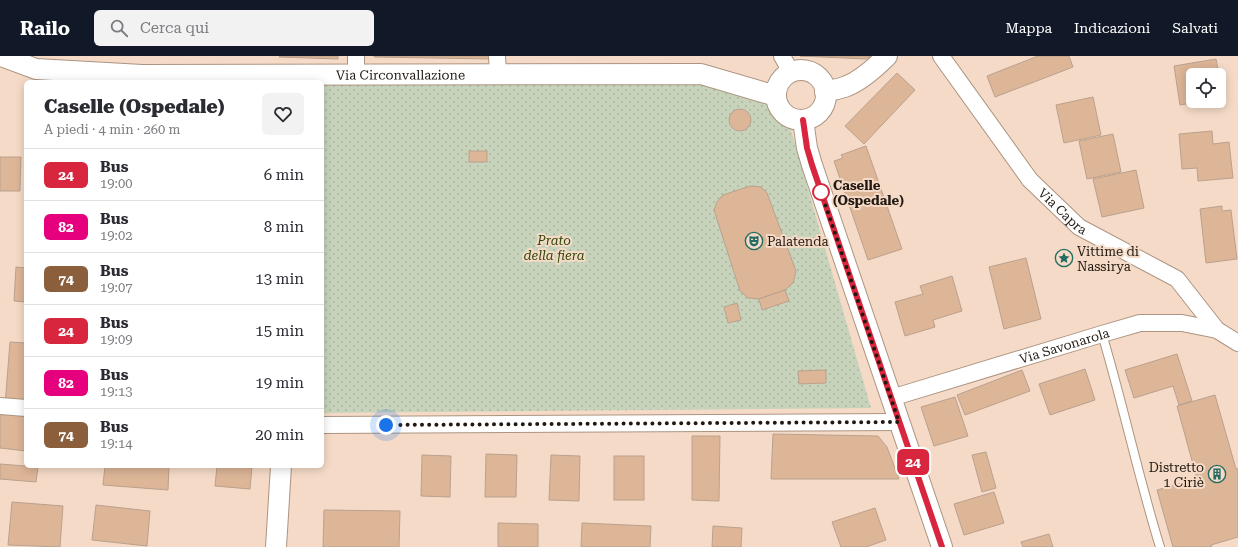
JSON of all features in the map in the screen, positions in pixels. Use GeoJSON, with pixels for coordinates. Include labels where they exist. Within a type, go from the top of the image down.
{"type":"FeatureCollection","features":[{"type":"Feature","properties":{"kind":"street","name":"Via Circonvallazione"},"geometry":{"type":"LineString","coordinates":[[1,56],[36,69],[142,75],[305,78],[356,65],[498,65],[701,74],[776,96]]}},
{"type":"Feature","properties":{"kind":"street"},"geometry":{"type":"LineString","coordinates":[[825,92],[846,87],[856,82],[887,56]]}},
{"type":"Feature","properties":{"kind":"street","name":"Via Capra"},"geometry":{"type":"LineString","coordinates":[[941,56],[1030,180],[1079,227],[1178,279],[1217,330]]}},
{"type":"Feature","properties":{"kind":"street"},"geometry":{"type":"LineString","coordinates":[[787,64],[799,70],[813,74],[819,78],[825,92],[825,100],[822,107],[818,113],[811,118],[803,120],[796,119],[788,116],[778,107],[776,88],[785,76],[787,64]]}},
{"type":"Feature","properties":{"kind":"street"},"geometry":{"type":"LineString","coordinates":[[803,120],[808,154],[942,547]]}},
{"type":"Feature","properties":{"kind":"street","name":"Via Savonarola"},"geometry":{"type":"LineString","coordinates":[[891,398],[1140,323],[1182,323],[1217,330],[1238,343]]}},
{"type":"Feature","properties":{"kind":"street"},"geometry":{"type":"LineString","coordinates":[[0,406],[24,408]]}},
{"type":"Feature","properties":{"kind":"street"},"geometry":{"type":"LineString","coordinates":[[324,425],[899,422]]}},
{"type":"Feature","properties":{"kind":"street"},"geometry":{"type":"LineString","coordinates":[[276,547],[281,468]]}},
{"type":"Feature","properties":{"kind":"lane"},"geometry":{"type":"LineString","coordinates":[[1102,334],[1119,391],[1150,516],[1160,547]]}},
{"type":"Feature","properties":{"kind":"green space","name":"Prato della fiera"},"geometry":{"type":"Polygon","coordinates":[[[700,83],[767,104],[791,130],[871,408],[324,413],[324,85],[700,83]]]}},
{"type":"Feature","properties":{"kind":"building"},"geometry":{"type":"Polygon","coordinates":[[[338,56],[338,59],[279,57],[338,56]]]}},
{"type":"Feature","properties":{"kind":"building"},"geometry":{"type":"Polygon","coordinates":[[[492,56],[492,59],[374,57],[492,56]]]}},
{"type":"Feature","properties":{"kind":"building"},"geometry":{"type":"Polygon","coordinates":[[[800,56],[871,56],[866,59],[800,56]]]}},
{"type":"Feature","properties":{"kind":"building"},"geometry":{"type":"Polygon","coordinates":[[[1038,56],[1069,56],[1073,67],[995,97],[987,76],[1038,56]]]}},
{"type":"Feature","properties":{"kind":"building"},"geometry":{"type":"Polygon","coordinates":[[[1216,59],[1218,68],[1186,68],[1186,104],[1180,105],[1174,66],[1216,59]]]}},
{"type":"Feature","properties":{"kind":"building"},"geometry":{"type":"Polygon","coordinates":[[[897,73],[915,90],[864,144],[845,126],[897,73]]]}},
{"type":"Feature","properties":{"kind":"building"},"geometry":{"type":"Polygon","coordinates":[[[1093,97],[1101,135],[1064,143],[1056,105],[1093,97]]]}},
{"type":"Feature","properties":{"kind":"building"},"geometry":{"type":"Polygon","coordinates":[[[740,109],[748,112],[751,120],[748,128],[740,131],[732,128],[729,120],[732,112],[740,109]]]}},
{"type":"Feature","properties":{"kind":"building"},"geometry":{"type":"Polygon","coordinates":[[[1212,131],[1213,144],[1229,142],[1233,178],[1198,181],[1197,168],[1182,169],[1179,134],[1212,131]]]}},
{"type":"Feature","properties":{"kind":"building"},"geometry":{"type":"Polygon","coordinates":[[[1113,134],[1121,172],[1087,179],[1079,141],[1113,134]]]}},
{"type":"Feature","properties":{"kind":"building"},"geometry":{"type":"Polygon","coordinates":[[[866,146],[902,249],[868,260],[834,161],[843,158],[841,155],[866,146]]]}},
{"type":"Feature","properties":{"kind":"building"},"geometry":{"type":"Polygon","coordinates":[[[469,151],[487,151],[487,162],[469,162],[469,151]]]}},
{"type":"Feature","properties":{"kind":"building"},"geometry":{"type":"Polygon","coordinates":[[[0,157],[21,157],[20,191],[0,191],[0,157]]]}},
{"type":"Feature","properties":{"kind":"building"},"geometry":{"type":"Polygon","coordinates":[[[1136,170],[1144,208],[1102,217],[1093,179],[1136,170]]]}},
{"type":"Feature","properties":{"kind":"building","name":"Palatenda"},"geometry":{"type":"Polygon","coordinates":[[[750,186],[761,187],[767,193],[796,271],[793,283],[785,290],[759,299],[748,298],[740,291],[714,210],[717,202],[723,195],[750,186]]]}},
{"type":"Feature","properties":{"kind":"building"},"geometry":{"type":"Polygon","coordinates":[[[1222,206],[1222,211],[1231,210],[1237,259],[1206,263],[1200,209],[1222,206]]]}},
{"type":"Feature","properties":{"kind":"building"},"geometry":{"type":"Polygon","coordinates":[[[1026,258],[1041,319],[1004,329],[989,267],[1026,258]]]}},
{"type":"Feature","properties":{"kind":"building"},"geometry":{"type":"Polygon","coordinates":[[[16,267],[24,268],[24,302],[14,301],[16,267]]]}},
{"type":"Feature","properties":{"kind":"building"},"geometry":{"type":"Polygon","coordinates":[[[952,276],[962,311],[933,320],[935,327],[905,336],[895,302],[923,294],[920,286],[952,276]]]}},
{"type":"Feature","properties":{"kind":"building"},"geometry":{"type":"Polygon","coordinates":[[[785,290],[789,301],[762,310],[759,299],[785,290]]]}},
{"type":"Feature","properties":{"kind":"building"},"geometry":{"type":"Polygon","coordinates":[[[737,303],[741,320],[728,323],[724,307],[737,303]]]}},
{"type":"Feature","properties":{"kind":"building"},"geometry":{"type":"Polygon","coordinates":[[[10,342],[24,343],[24,406],[5,405],[10,342]]]}},
{"type":"Feature","properties":{"kind":"building"},"geometry":{"type":"Polygon","coordinates":[[[1177,354],[1192,401],[1179,405],[1173,386],[1134,398],[1125,370],[1177,354]]]}},
{"type":"Feature","properties":{"kind":"building"},"geometry":{"type":"Polygon","coordinates":[[[1085,369],[1095,400],[1050,415],[1039,384],[1085,369]]]}},
{"type":"Feature","properties":{"kind":"building"},"geometry":{"type":"Polygon","coordinates":[[[826,370],[826,383],[799,384],[798,371],[826,370]]]}},
{"type":"Feature","properties":{"kind":"building"},"geometry":{"type":"Polygon","coordinates":[[[1022,370],[1030,391],[965,415],[957,395],[1022,370]]]}},
{"type":"Feature","properties":{"kind":"building","name":"Distretto 1 Ciriè"},"geometry":{"type":"Polygon","coordinates":[[[1215,395],[1236,469],[1238,469],[1238,537],[1211,545],[1212,547],[1173,547],[1157,490],[1197,479],[1177,406],[1215,395]]]}},
{"type":"Feature","properties":{"kind":"building"},"geometry":{"type":"Polygon","coordinates":[[[955,397],[968,436],[934,446],[921,407],[955,397]]]}},
{"type":"Feature","properties":{"kind":"building"},"geometry":{"type":"Polygon","coordinates":[[[0,413],[24,416],[24,451],[0,448],[0,413]]]}},
{"type":"Feature","properties":{"kind":"building"},"geometry":{"type":"Polygon","coordinates":[[[773,434],[878,436],[887,447],[899,479],[771,479],[773,434]]]}},
{"type":"Feature","properties":{"kind":"building"},"geometry":{"type":"Polygon","coordinates":[[[692,436],[720,436],[719,501],[692,500],[692,436]]]}},
{"type":"Feature","properties":{"kind":"building"},"geometry":{"type":"Polygon","coordinates":[[[986,452],[996,488],[982,492],[972,455],[986,452]]]}},
{"type":"Feature","properties":{"kind":"building"},"geometry":{"type":"Polygon","coordinates":[[[486,454],[517,455],[516,497],[485,497],[486,454]]]}},
{"type":"Feature","properties":{"kind":"building"},"geometry":{"type":"Polygon","coordinates":[[[422,455],[451,456],[450,497],[421,496],[422,455]]]}},
{"type":"Feature","properties":{"kind":"building"},"geometry":{"type":"Polygon","coordinates":[[[551,455],[580,456],[579,501],[549,500],[551,455]]]}},
{"type":"Feature","properties":{"kind":"building"},"geometry":{"type":"Polygon","coordinates":[[[614,456],[644,456],[644,500],[614,500],[614,456]]]}},
{"type":"Feature","properties":{"kind":"building"},"geometry":{"type":"Polygon","coordinates":[[[0,464],[24,466],[24,468],[38,468],[36,482],[0,479],[0,464]]]}},
{"type":"Feature","properties":{"kind":"building"},"geometry":{"type":"Polygon","coordinates":[[[105,468],[169,468],[168,490],[103,485],[105,468]]]}},
{"type":"Feature","properties":{"kind":"building"},"geometry":{"type":"Polygon","coordinates":[[[217,468],[252,468],[250,489],[215,486],[217,468]]]}},
{"type":"Feature","properties":{"kind":"building"},"geometry":{"type":"Polygon","coordinates":[[[994,492],[1004,523],[964,535],[954,504],[994,492]]]}},
{"type":"Feature","properties":{"kind":"building"},"geometry":{"type":"Polygon","coordinates":[[[12,502],[63,506],[60,547],[8,545],[12,502]]]}},
{"type":"Feature","properties":{"kind":"building"},"geometry":{"type":"Polygon","coordinates":[[[96,505],[150,511],[147,546],[92,540],[96,505]]]}},
{"type":"Feature","properties":{"kind":"building"},"geometry":{"type":"Polygon","coordinates":[[[875,508],[886,540],[866,547],[841,547],[832,522],[875,508]]]}},
{"type":"Feature","properties":{"kind":"building"},"geometry":{"type":"Polygon","coordinates":[[[324,510],[400,511],[399,547],[323,547],[324,510]]]}},
{"type":"Feature","properties":{"kind":"building"},"geometry":{"type":"Polygon","coordinates":[[[498,523],[538,524],[538,547],[498,547],[498,523]]]}},
{"type":"Feature","properties":{"kind":"building"},"geometry":{"type":"Polygon","coordinates":[[[582,523],[651,526],[650,547],[581,547],[582,523]]]}},
{"type":"Feature","properties":{"kind":"building"},"geometry":{"type":"Polygon","coordinates":[[[713,526],[742,528],[741,547],[712,547],[713,526]]]}},
{"type":"Feature","properties":{"kind":"building"},"geometry":{"type":"Polygon","coordinates":[[[1049,534],[1053,547],[1023,547],[1021,542],[1049,534]]]}},
{"type":"Feature","properties":{"kind":"bus line","name":"24"},"geometry":{"type":"LineString","coordinates":[[803,120],[807,148],[812,165],[942,547]]}},
{"type":"Feature","properties":{"kind":"place","name":"Caselle (Ospedale)"},"geometry":{"type":"Point","coordinates":[821,192]}},
{"type":"Feature","properties":{"kind":"place","name":"Palatenda"},"geometry":{"type":"Point","coordinates":[754,241]}},
{"type":"Feature","properties":{"kind":"place","name":"Vittime di Nassirya"},"geometry":{"type":"Point","coordinates":[1064,258]}},
{"type":"Feature","properties":{"kind":"place","name":"Distretto 1 Ciriè"},"geometry":{"type":"Point","coordinates":[1217,474]}},
{"type":"Feature","properties":{"kind":"route"},"geometry":{"type":"LineString","coordinates":[[386,425],[899,422],[821,192]]}}]}
